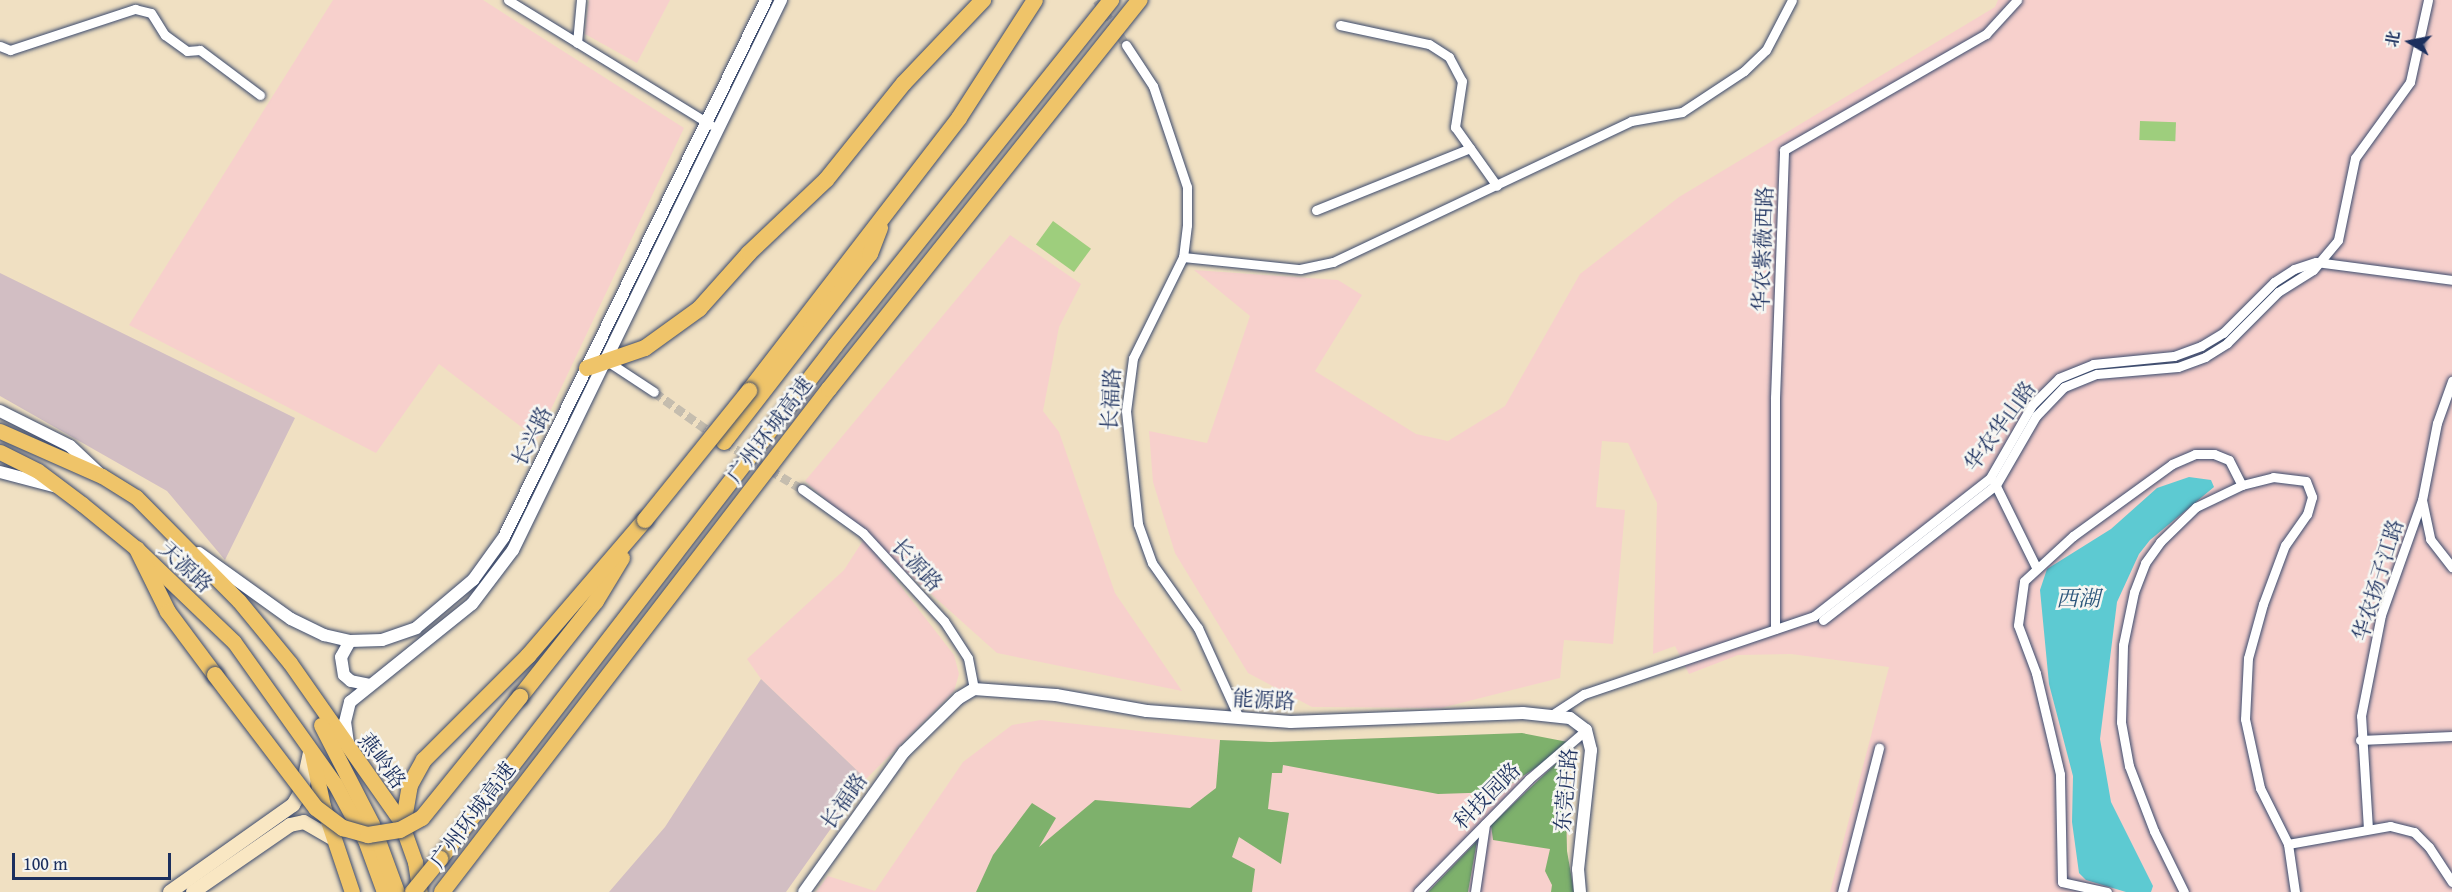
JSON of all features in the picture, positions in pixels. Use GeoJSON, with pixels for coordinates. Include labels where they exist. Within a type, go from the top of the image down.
{"type":"FeatureCollection","features":[{"type":"Feature","properties":{"kind":"highway"},"geometry":{"type":"LineString","coordinates":[[587,368],[660,340],[699,309],[748,253],[826,180],[904,83],[983,0]]}},
{"type":"Feature","properties":{"kind":"highway"},"geometry":{"type":"LineString","coordinates":[[403,825],[410,785],[419,767],[528,656],[645,520],[749,391],[965,110],[1035,0]]}},
{"type":"Feature","properties":{"kind":"highway","name":"广州环城高速"},"geometry":{"type":"LineString","coordinates":[[413,892],[836,346],[1112,0]]}},
{"type":"Feature","properties":{"kind":"highway","name":"广州环城高速"},"geometry":{"type":"LineString","coordinates":[[442,892],[829,389],[1140,0]]}},
{"type":"Feature","properties":{"kind":"highway"},"geometry":{"type":"LineString","coordinates":[[724,442],[870,254],[879,229],[917,171]]}},
{"type":"Feature","properties":{"kind":"highway","name":"天源路"},"geometry":{"type":"LineString","coordinates":[[0,431],[102,476],[136,497],[184,543],[290,663]]}},
{"type":"Feature","properties":{"kind":"highway","name":"天源路"},"geometry":{"type":"LineString","coordinates":[[0,452],[62,489],[137,549],[248,658],[310,748]]}},
{"type":"Feature","properties":{"kind":"highway"},"geometry":{"type":"LineString","coordinates":[[137,549],[168,612],[302,790],[322,813],[351,831],[384,834],[408,827],[435,804],[596,601],[645,520]]}},
{"type":"Feature","properties":{"kind":"highway"},"geometry":{"type":"LineString","coordinates":[[290,663],[372,824],[397,892]]}},
{"type":"Feature","properties":{"kind":"highway","name":"燕岭路"},"geometry":{"type":"LineString","coordinates":[[290,663],[362,771],[403,825],[420,892]]}},
{"type":"Feature","properties":{"kind":"highway"},"geometry":{"type":"LineString","coordinates":[[310,748],[333,839],[352,892]]}},
{"type":"Feature","properties":{"kind":"highway"},"geometry":{"type":"LineString","coordinates":[[310,748],[365,840],[384,892]]}},
{"type":"Feature","properties":{"kind":"main road"},"geometry":{"type":"LineString","coordinates":[[193,892],[279,824],[302,790],[310,748]]}},
{"type":"Feature","properties":{"kind":"main road"},"geometry":{"type":"LineString","coordinates":[[170,892],[279,824],[304,822],[333,839]]}},
{"type":"Feature","properties":{"kind":"street"},"geometry":{"type":"LineString","coordinates":[[508,0],[719,129]]}},
{"type":"Feature","properties":{"kind":"street"},"geometry":{"type":"LineString","coordinates":[[577,43],[581,0]]}},
{"type":"Feature","properties":{"kind":"street","name":"长兴路"},"geometry":{"type":"LineString","coordinates":[[184,543],[291,619],[324,635],[350,641],[382,640],[416,628],[473,580],[504,537],[766,0]]}},
{"type":"Feature","properties":{"kind":"street","name":"长兴路"},"geometry":{"type":"LineString","coordinates":[[362,771],[348,743],[345,722],[350,702],[458,616],[499,571],[528,522],[781,0]]}},
{"type":"Feature","properties":{"kind":"street"},"geometry":{"type":"LineString","coordinates":[[1183,257],[1300,269],[1322,264],[1497,186],[1631,121],[1682,112],[1744,71],[1766,50],[1792,0]]}},
{"type":"Feature","properties":{"kind":"street","name":"华农紫薇西路"},"geometry":{"type":"LineString","coordinates":[[1775,628],[1775,398],[1784,150],[1986,34],[2017,0]]}},
{"type":"Feature","properties":{"kind":"street","name":"华农华山路"},"geometry":{"type":"LineString","coordinates":[[1553,714],[1584,694],[1775,628],[1818,618],[1993,482],[2032,405],[2061,382],[2093,364],[2163,358],[2201,346],[2223,333],[2274,282],[2294,269],[2316,262],[2338,240],[2355,158],[2410,82],[2428,0]]}},
{"type":"Feature","properties":{"kind":"street"},"geometry":{"type":"LineString","coordinates":[[0,46],[10,50],[135,9],[151,14],[165,35],[187,51],[200,50],[260,95]]}},
{"type":"Feature","properties":{"kind":"street"},"geometry":{"type":"LineString","coordinates":[[1341,25],[1429,44],[1449,57],[1462,81],[1455,127],[1497,186]]}},
{"type":"Feature","properties":{"kind":"street","name":"长福路"},"geometry":{"type":"LineString","coordinates":[[1126,45],[1153,86],[1187,187],[1188,225],[1183,257],[1133,358],[1126,411],[1138,524],[1152,563],[1198,628],[1239,718]]}},
{"type":"Feature","properties":{"kind":"street"},"geometry":{"type":"LineString","coordinates":[[1316,210],[1470,148]]}},
{"type":"Feature","properties":{"kind":"street"},"geometry":{"type":"LineString","coordinates":[[2316,262],[2452,280]]}},
{"type":"Feature","properties":{"kind":"street"},"geometry":{"type":"LineString","coordinates":[[607,361],[654,392]]}},
{"type":"Feature","properties":{"kind":"street","name":"华农扬子江路"},"geometry":{"type":"LineString","coordinates":[[2368,829],[2360,740],[2361,716],[2381,615],[2422,500],[2437,423],[2452,381]]}},
{"type":"Feature","properties":{"kind":"street"},"geometry":{"type":"LineString","coordinates":[[0,411],[70,446],[102,476]]}},
{"type":"Feature","properties":{"kind":"street"},"geometry":{"type":"LineString","coordinates":[[2107,892],[2062,882],[2060,774],[2036,673],[2018,625],[2024,581],[2036,567],[2172,464],[2195,454],[2214,454],[2229,460],[2242,485]]}},
{"type":"Feature","properties":{"kind":"street"},"geometry":{"type":"LineString","coordinates":[[0,472],[62,489]]}},
{"type":"Feature","properties":{"kind":"street"},"geometry":{"type":"LineString","coordinates":[[2184,892],[2154,831],[2129,766],[2121,722],[2123,645],[2134,592],[2145,563],[2160,542],[2196,507],[2242,485],[2272,477],[2306,481],[2312,497],[2307,514],[2285,545],[2248,658],[2245,719],[2260,788],[2288,844],[2295,892]]}},
{"type":"Feature","properties":{"kind":"street"},"geometry":{"type":"LineString","coordinates":[[1993,482],[2036,567]]}},
{"type":"Feature","properties":{"kind":"street","name":"长源路"},"geometry":{"type":"LineString","coordinates":[[802,489],[863,533],[944,621],[968,658],[974,689]]}},
{"type":"Feature","properties":{"kind":"street"},"geometry":{"type":"LineString","coordinates":[[2422,500],[2430,539],[2452,567]]}},
{"type":"Feature","properties":{"kind":"street"},"geometry":{"type":"LineString","coordinates":[[350,641],[341,657],[344,675],[351,681],[370,685]]}},
{"type":"Feature","properties":{"kind":"street","name":"长福路"},"geometry":{"type":"LineString","coordinates":[[804,892],[904,752],[959,698],[974,689]]}},
{"type":"Feature","properties":{"kind":"street","name":"能源路"},"geometry":{"type":"LineString","coordinates":[[974,689],[1025,691],[1147,711],[1291,722],[1553,714]]}},
{"type":"Feature","properties":{"kind":"street","name":"东莞庄路"},"geometry":{"type":"LineString","coordinates":[[1553,714],[1576,721],[1586,730],[1591,759],[1578,870],[1580,892]]}},
{"type":"Feature","properties":{"kind":"street","name":"科技园路"},"geometry":{"type":"LineString","coordinates":[[1418,892],[1529,779],[1586,730]]}},
{"type":"Feature","properties":{"kind":"street"},"geometry":{"type":"LineString","coordinates":[[2360,740],[2452,736]]}},
{"type":"Feature","properties":{"kind":"street"},"geometry":{"type":"LineString","coordinates":[[1842,892],[1879,748]]}},
{"type":"Feature","properties":{"kind":"street"},"geometry":{"type":"LineString","coordinates":[[1475,892],[1485,824]]}},
{"type":"Feature","properties":{"kind":"street"},"geometry":{"type":"LineString","coordinates":[[2288,844],[2390,826],[2414,832],[2429,847],[2452,882]]}},
{"type":"Feature","properties":{"kind":"shaded area"},"geometry":{"type":"Polygon","coordinates":[[[333,0],[483,0],[684,128],[537,439],[439,364],[376,453],[129,325],[333,0]]]}},
{"type":"Feature","properties":{"kind":"shaded area"},"geometry":{"type":"Polygon","coordinates":[[[589,0],[670,0],[637,63],[585,34],[589,0]]]}},
{"type":"Feature","properties":{"kind":"shaded area"},"geometry":{"type":"Polygon","coordinates":[[[1998,0],[2452,0],[2452,892],[1830,892],[1889,667],[1791,654],[1738,655],[1689,674],[1675,646],[1653,654],[1657,503],[1628,443],[1602,441],[1596,507],[1625,510],[1613,644],[1564,640],[1560,678],[1441,708],[1312,707],[1248,673],[1175,553],[1153,482],[1149,431],[1207,443],[1250,316],[1194,270],[1338,280],[1362,295],[1315,371],[1416,434],[1448,441],[1505,406],[1580,274],[1679,197],[1995,7],[1998,0]]]}},
{"type":"Feature","properties":{"kind":"shaded area"},"geometry":{"type":"Polygon","coordinates":[[[1010,235],[1081,284],[1059,327],[1043,411],[1059,432],[1115,593],[1182,691],[997,653],[805,481],[1010,235]]]}},
{"type":"Feature","properties":{"kind":"shaded area"},"geometry":{"type":"Polygon","coordinates":[[[0,273],[295,418],[225,560],[167,491],[0,396],[0,273]]]}},
{"type":"Feature","properties":{"kind":"shaded area"},"geometry":{"type":"Polygon","coordinates":[[[864,539],[954,655],[959,674],[954,691],[866,779],[761,679],[747,659],[844,570],[864,539]]]}},
{"type":"Feature","properties":{"kind":"shaded area"},"geometry":{"type":"Polygon","coordinates":[[[761,679],[866,779],[786,892],[609,892],[665,827],[761,679]]]}},
{"type":"Feature","properties":{"kind":"shaded area"},"geometry":{"type":"Polygon","coordinates":[[[1041,720],[1220,740],[1271,742],[1522,733],[1571,744],[1567,851],[1574,892],[816,892],[828,876],[875,891],[963,762],[1012,725],[1041,720]]]}},
{"type":"Feature","properties":{"kind":"green space"},"geometry":{"type":"Polygon","coordinates":[[[2140,121],[2176,122],[2175,141],[2139,140],[2140,121]]]}},
{"type":"Feature","properties":{"kind":"green space"},"geometry":{"type":"Polygon","coordinates":[[[1053,221],[1091,249],[1074,272],[1036,244],[1053,221]]]}},
{"type":"Feature","properties":{"kind":"green space"},"geometry":{"type":"Polygon","coordinates":[[[1522,733],[1573,743],[1499,792],[1438,794],[1283,765],[1282,773],[1272,773],[1268,809],[1289,813],[1281,864],[1239,837],[1232,857],[1255,869],[1252,892],[976,892],[993,855],[1032,803],[1056,818],[1039,847],[1095,800],[1190,808],[1216,788],[1220,740],[1271,742],[1522,733]]]}},
{"type":"Feature","properties":{"kind":"green space"},"geometry":{"type":"Polygon","coordinates":[[[1565,755],[1567,851],[1574,892],[1551,892],[1552,885],[1545,871],[1550,849],[1493,840],[1491,825],[1565,755]]]}},
{"type":"Feature","properties":{"kind":"green space"},"geometry":{"type":"Polygon","coordinates":[[[1477,841],[1468,892],[1428,892],[1477,841]]]}},
{"type":"Feature","properties":{"kind":"water","name":"西湖"},"geometry":{"type":"Polygon","coordinates":[[[2189,477],[2211,480],[2214,487],[2150,540],[2139,554],[2117,602],[2100,739],[2111,802],[2153,886],[2151,892],[2126,892],[2086,880],[2079,873],[2072,822],[2073,776],[2049,684],[2040,590],[2047,569],[2111,529],[2157,488],[2189,477]]]}},
{"type":"Feature","properties":{"kind":"tunnel"},"geometry":{"type":"LineString","coordinates":[[1097,0],[1126,45]]}},
{"type":"Feature","properties":{"kind":"tunnel"},"geometry":{"type":"LineString","coordinates":[[654,392],[724,442],[802,489]]}}]}
